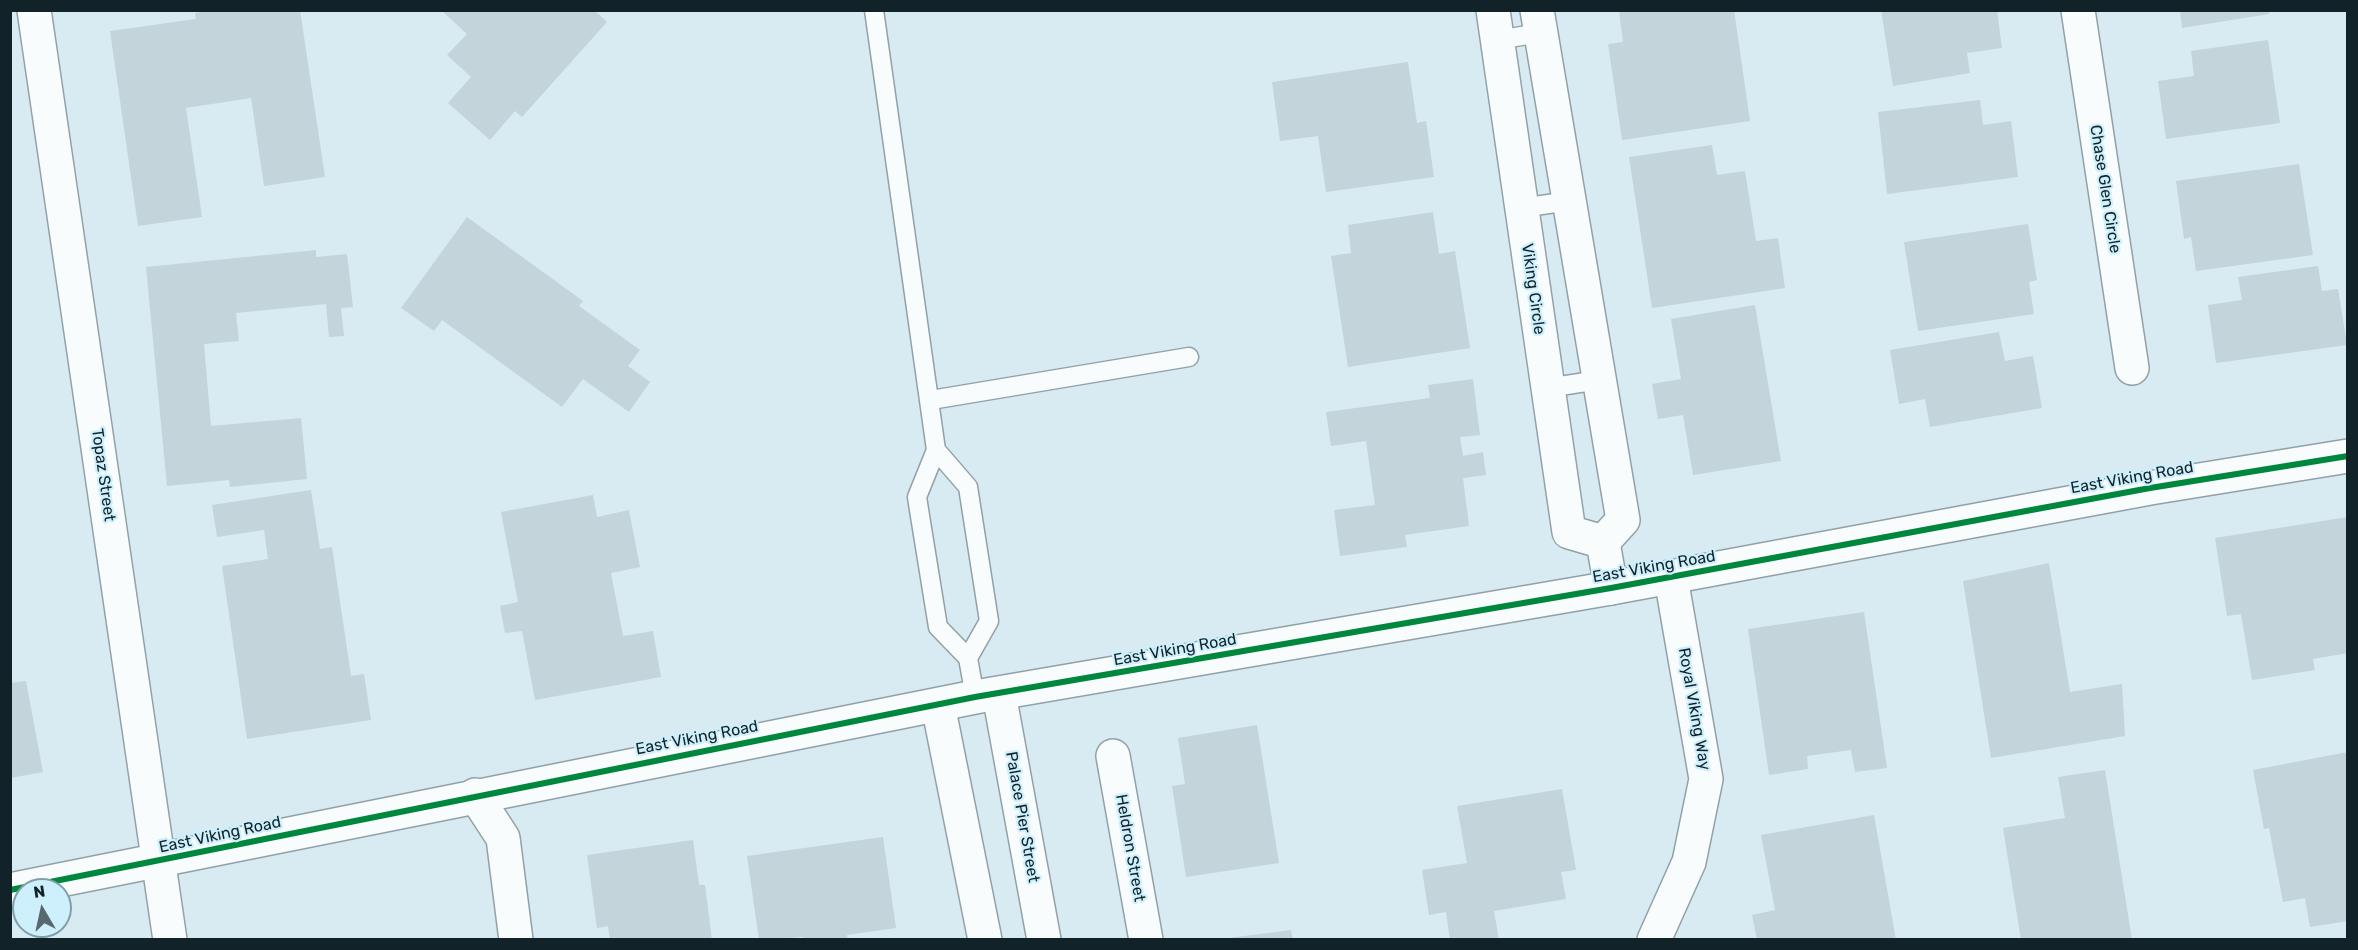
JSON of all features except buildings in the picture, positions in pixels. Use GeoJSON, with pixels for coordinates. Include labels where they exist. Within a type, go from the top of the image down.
{"type":"FeatureCollection","features":[{"type":"Feature","properties":{"kind":"street","name":"Topaz Street"},"geometry":{"type":"LineString","coordinates":[[34,10],[171,939]]}},
{"type":"Feature","properties":{"kind":"street","name":"Chase Glen Circle"},"geometry":{"type":"LineString","coordinates":[[2078,10],[2132,368]]}},
{"type":"Feature","properties":{"kind":"street"},"geometry":{"type":"LineString","coordinates":[[1539,22],[1623,520],[1603,542],[1611,588]]}},
{"type":"Feature","properties":{"kind":"street","name":"Viking Circle"},"geometry":{"type":"LineString","coordinates":[[1495,25],[1569,532],[1603,542]]}},
{"type":"Feature","properties":{"kind":"street","name":"East Viking Road"},"geometry":{"type":"LineString","coordinates":[[10,890],[476,795],[938,705],[1671,578],[2150,488],[2348,456]]}},
{"type":"Feature","properties":{"kind":"street","name":"Royal Viking Way"},"geometry":{"type":"LineString","coordinates":[[1654,939],[1689,862],[1706,779],[1671,578]]}},
{"type":"Feature","properties":{"kind":"street","name":"Palace Pier Street"},"geometry":{"type":"LineString","coordinates":[[987,696],[1044,939]]}},
{"type":"Feature","properties":{"kind":"street"},"geometry":{"type":"LineString","coordinates":[[938,705],[985,939]]}},
{"type":"Feature","properties":{"kind":"street","name":"Heldron Street"},"geometry":{"type":"LineString","coordinates":[[1113,756],[1146,939]]}},
{"type":"Feature","properties":{"kind":"street"},"geometry":{"type":"LineString","coordinates":[[476,795],[503,838],[516,939]]}},
{"type":"Feature","properties":{"kind":"lane"},"geometry":{"type":"LineString","coordinates":[[874,10],[931,400],[936,450],[917,497],[938,627],[968,658],[987,696]]}},
{"type":"Feature","properties":{"kind":"lane"},"geometry":{"type":"LineString","coordinates":[[1495,25],[1539,22]]}},
{"type":"Feature","properties":{"kind":"lane"},"geometry":{"type":"LineString","coordinates":[[1521,208],[1569,201]]}},
{"type":"Feature","properties":{"kind":"lane"},"geometry":{"type":"LineString","coordinates":[[931,400],[1189,357]]}},
{"type":"Feature","properties":{"kind":"lane"},"geometry":{"type":"LineString","coordinates":[[1547,388],[1599,380]]}},
{"type":"Feature","properties":{"kind":"lane"},"geometry":{"type":"LineString","coordinates":[[936,450],[968,487],[989,621],[968,658]]}},
{"type":"Feature","properties":{"kind":"cycle path"},"geometry":{"type":"LineString","coordinates":[[10,890],[975,697],[1611,588],[2150,488],[2348,456]]}}]}
